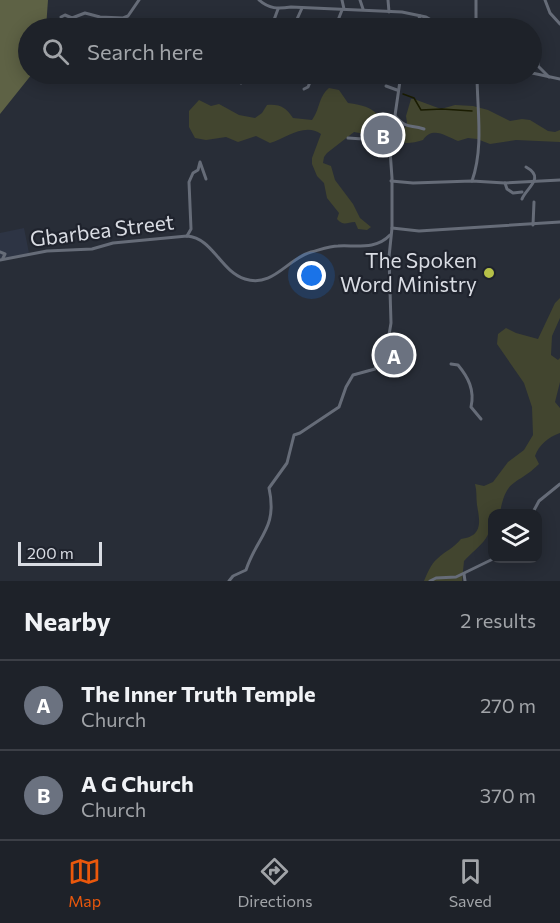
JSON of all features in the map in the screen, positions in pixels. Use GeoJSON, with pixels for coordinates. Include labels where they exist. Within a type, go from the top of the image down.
{"type":"FeatureCollection","features":[{"type":"Feature","properties":{"kind":"street"},"geometry":{"type":"LineString","coordinates":[[61,17],[64,15],[72,18],[85,13],[100,17],[123,18],[128,16],[139,0]]}},
{"type":"Feature","properties":{"kind":"street"},"geometry":{"type":"LineString","coordinates":[[259,0],[269,7],[278,9],[363,9],[402,12],[426,18]]}},
{"type":"Feature","properties":{"kind":"street"},"geometry":{"type":"LineString","coordinates":[[339,18],[343,10],[342,0]]}},
{"type":"Feature","properties":{"kind":"street"},"geometry":{"type":"LineString","coordinates":[[360,0],[363,9]]}},
{"type":"Feature","properties":{"kind":"street"},"geometry":{"type":"LineString","coordinates":[[388,0],[389,12]]}},
{"type":"Feature","properties":{"kind":"street"},"geometry":{"type":"LineString","coordinates":[[476,0],[476,18]]}},
{"type":"Feature","properties":{"kind":"street"},"geometry":{"type":"LineString","coordinates":[[545,0],[550,13],[560,24]]}},
{"type":"Feature","properties":{"kind":"street"},"geometry":{"type":"LineString","coordinates":[[298,18],[302,8]]}},
{"type":"Feature","properties":{"kind":"street"},"geometry":{"type":"LineString","coordinates":[[275,18],[278,9]]}},
{"type":"Feature","properties":{"kind":"street"},"geometry":{"type":"LineString","coordinates":[[542,70],[549,76]]}},
{"type":"Feature","properties":{"kind":"street"},"geometry":{"type":"LineString","coordinates":[[542,75],[560,79]]}},
{"type":"Feature","properties":{"kind":"street"},"geometry":{"type":"LineString","coordinates":[[304,89],[309,84]]}},
{"type":"Feature","properties":{"kind":"street"},"geometry":{"type":"LineString","coordinates":[[230,581],[233,576],[246,570],[255,548],[265,534],[273,505],[269,488],[288,463],[294,435],[339,407],[353,375],[375,369],[380,355],[387,347],[392,318],[389,265],[390,150],[399,84]]}},
{"type":"Feature","properties":{"kind":"street"},"geometry":{"type":"LineString","coordinates":[[472,181],[480,151],[477,84]]}},
{"type":"Feature","properties":{"kind":"street"},"geometry":{"type":"LineString","coordinates":[[386,86],[396,88],[398,92]]}},
{"type":"Feature","properties":{"kind":"street"},"geometry":{"type":"LineString","coordinates":[[375,125],[382,124],[395,116]]}},
{"type":"Feature","properties":{"kind":"street"},"geometry":{"type":"LineString","coordinates":[[395,116],[411,128],[424,129]]}},
{"type":"Feature","properties":{"kind":"street"},"geometry":{"type":"LineString","coordinates":[[348,138],[363,139],[390,150]]}},
{"type":"Feature","properties":{"kind":"street"},"geometry":{"type":"LineString","coordinates":[[187,236],[191,229],[189,182],[193,173],[198,170],[200,162],[206,179]]}},
{"type":"Feature","properties":{"kind":"street"},"geometry":{"type":"LineString","coordinates":[[506,183],[507,189],[511,192],[523,193],[532,187],[535,180],[532,172],[526,167]]}},
{"type":"Feature","properties":{"kind":"street"},"geometry":{"type":"LineString","coordinates":[[391,180],[413,183],[472,181],[506,183],[560,180]]}},
{"type":"Feature","properties":{"kind":"street"},"geometry":{"type":"LineString","coordinates":[[520,181],[522,199]]}},
{"type":"Feature","properties":{"kind":"street"},"geometry":{"type":"LineString","coordinates":[[533,225],[534,202]]}},
{"type":"Feature","properties":{"kind":"street"},"geometry":{"type":"LineString","coordinates":[[391,229],[419,231],[560,222]]}},
{"type":"Feature","properties":{"kind":"street","name":"Gbarbea Street"},"geometry":{"type":"LineString","coordinates":[[1,260],[47,251],[93,249],[133,240],[158,240],[187,236],[202,240],[222,262],[243,279],[257,281],[273,276],[310,252],[334,246],[369,246],[390,236],[391,229]]}},
{"type":"Feature","properties":{"kind":"street"},"geometry":{"type":"LineString","coordinates":[[0,252],[5,254],[1,260]]}},
{"type":"Feature","properties":{"kind":"street"},"geometry":{"type":"LineString","coordinates":[[451,364],[458,365],[468,377],[471,407],[481,419]]}},
{"type":"Feature","properties":{"kind":"street"},"geometry":{"type":"LineString","coordinates":[[534,509],[538,501],[560,484]]}},
{"type":"Feature","properties":{"kind":"street"},"geometry":{"type":"LineString","coordinates":[[430,581],[456,577],[488,561]]}},
{"type":"Feature","properties":{"kind":"street"},"geometry":{"type":"LineString","coordinates":[[464,573],[465,581]]}},
{"type":"Feature","properties":{"kind":"shaded area"},"geometry":{"type":"Polygon","coordinates":[[[24,228],[29,253],[0,260],[0,233],[24,228]]]}},
{"type":"Feature","properties":{"kind":"green space"},"geometry":{"type":"Polygon","coordinates":[[[0,0],[48,0],[47,18],[18,18],[18,84],[24,84],[0,114],[0,0]]]}},
{"type":"Feature","properties":{"kind":"green space"},"geometry":{"type":"Polygon","coordinates":[[[329,88],[339,90],[348,103],[366,107],[376,113],[395,133],[405,128],[411,99],[414,99],[441,109],[455,105],[473,106],[488,110],[510,121],[530,120],[548,131],[560,130],[560,142],[516,140],[490,144],[468,138],[458,141],[435,133],[417,142],[405,143],[389,139],[379,132],[365,134],[354,132],[327,153],[323,163],[331,166],[335,180],[353,204],[360,218],[371,227],[367,230],[358,229],[355,222],[344,223],[337,219],[339,213],[327,198],[324,183],[317,176],[312,164],[321,134],[302,130],[270,143],[256,136],[238,142],[226,137],[206,140],[195,138],[189,127],[189,111],[199,100],[211,106],[219,104],[239,115],[255,118],[267,105],[276,105],[285,109],[293,118],[312,120],[323,95],[329,88]]]}},
{"type":"Feature","properties":{"kind":"green space"},"geometry":{"type":"Polygon","coordinates":[[[560,298],[560,318],[552,336],[551,355],[558,360],[560,358],[560,382],[555,402],[560,408],[560,433],[548,439],[539,448],[535,456],[539,464],[509,487],[501,509],[488,509],[488,534],[480,546],[464,561],[462,581],[424,581],[437,559],[461,539],[477,531],[479,522],[475,484],[484,486],[493,482],[508,462],[524,450],[533,435],[532,407],[524,383],[497,344],[498,334],[506,328],[538,339],[555,303],[560,298]]]}},
{"type":"Feature","properties":{"kind":"waterway"},"geometry":{"type":"LineString","coordinates":[[403,94],[414,98],[421,110],[472,111]]}},
{"type":"Feature","properties":{"kind":"place","name":"A G Church"},"geometry":{"type":"Point","coordinates":[383,135]}},
{"type":"Feature","properties":{"kind":"place","name":"The Spoken Word Ministry"},"geometry":{"type":"Point","coordinates":[489,273]}},
{"type":"Feature","properties":{"kind":"place","name":"The Inner Truth Temple"},"geometry":{"type":"Point","coordinates":[394,355]}}]}
